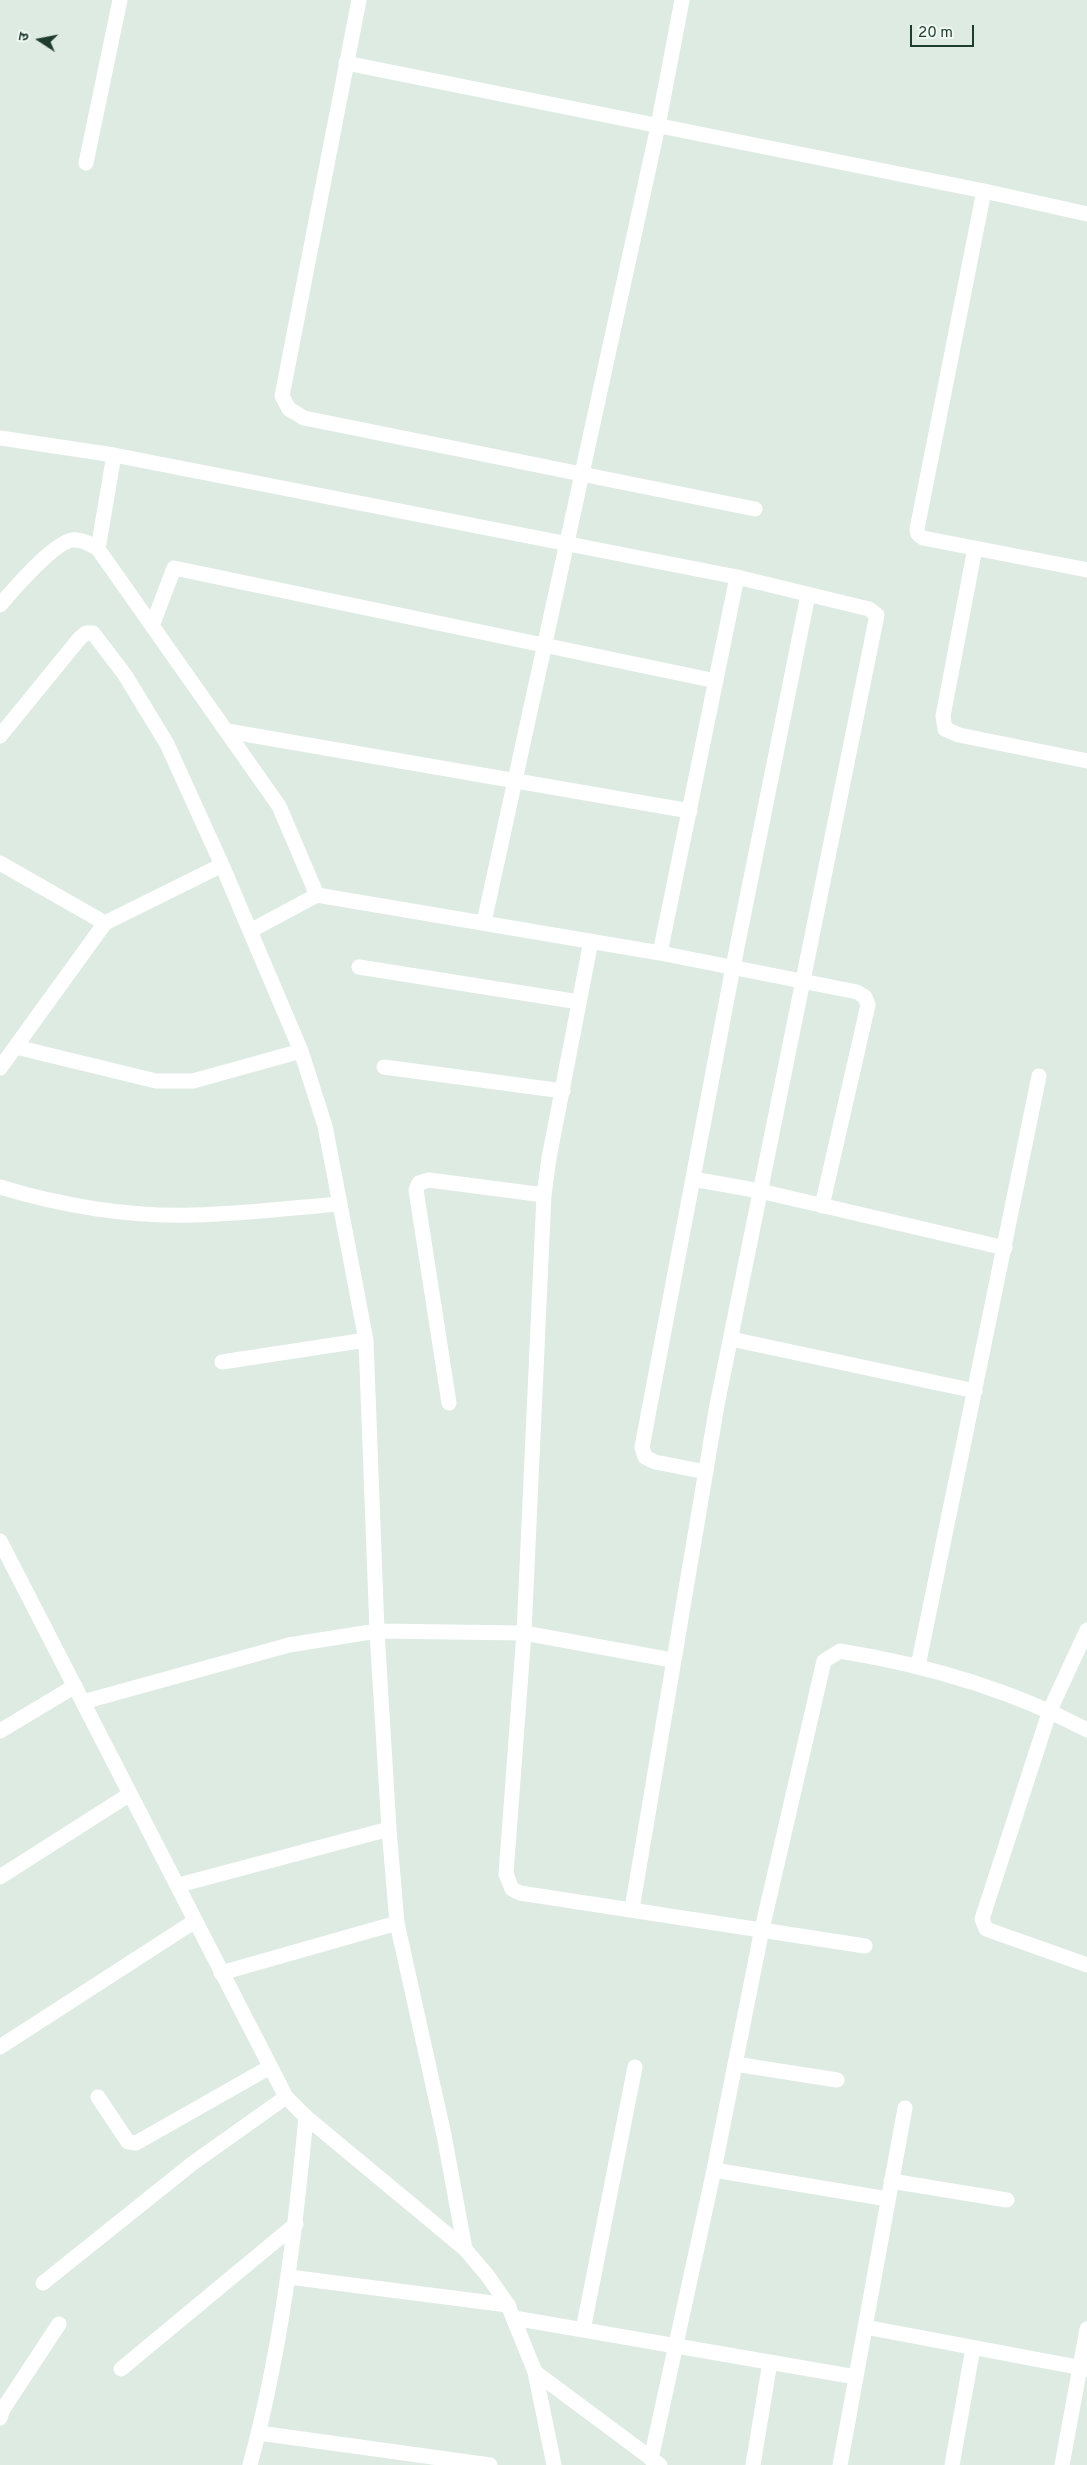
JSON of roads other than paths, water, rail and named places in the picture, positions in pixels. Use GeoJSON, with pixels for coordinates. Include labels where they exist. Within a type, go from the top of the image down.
{"type":"FeatureCollection","features":[{"type":"Feature","properties":{"kind":"street"},"geometry":{"type":"LineString","coordinates":[[86,163],[120,0]]}},
{"type":"Feature","properties":{"kind":"street"},"geometry":{"type":"LineString","coordinates":[[359,0],[282,396],[288,409],[304,418],[755,509]]}},
{"type":"Feature","properties":{"kind":"street"},"geometry":{"type":"LineString","coordinates":[[484,922],[658,126],[682,0]]}},
{"type":"Feature","properties":{"kind":"street"},"geometry":{"type":"LineString","coordinates":[[346,63],[984,191],[1087,214]]}},
{"type":"Feature","properties":{"kind":"street"},"geometry":{"type":"LineString","coordinates":[[984,191],[917,528],[918,534],[923,538],[1087,570]]}},
{"type":"Feature","properties":{"kind":"street"},"geometry":{"type":"LineString","coordinates":[[0,438],[114,455],[736,577],[869,609],[877,615],[731,1339],[672,1660],[632,1909]]}},
{"type":"Feature","properties":{"kind":"street"},"geometry":{"type":"LineString","coordinates":[[98,549],[114,455]]}},
{"type":"Feature","properties":{"kind":"street"},"geometry":{"type":"LineString","coordinates":[[0,605],[25,577],[59,546],[73,540],[86,542],[98,549],[279,806],[317,895]]}},
{"type":"Feature","properties":{"kind":"street"},"geometry":{"type":"LineString","coordinates":[[975,548],[943,716],[945,729],[959,735],[1087,761]]}},
{"type":"Feature","properties":{"kind":"street"},"geometry":{"type":"LineString","coordinates":[[152,626],[174,568],[716,681]]}},
{"type":"Feature","properties":{"kind":"street"},"geometry":{"type":"LineString","coordinates":[[660,953],[736,577]]}},
{"type":"Feature","properties":{"kind":"street"},"geometry":{"type":"LineString","coordinates":[[706,1472],[655,1462],[646,1457],[642,1447],[733,967],[808,595]]}},
{"type":"Feature","properties":{"kind":"street"},"geometry":{"type":"LineString","coordinates":[[0,736],[79,639],[86,633],[93,633],[125,675],[167,744],[222,865],[301,1051],[325,1126],[338,1204],[366,1340],[377,1631],[389,1829],[397,1923],[444,2135],[465,2249]]}},
{"type":"Feature","properties":{"kind":"street"},"geometry":{"type":"LineString","coordinates":[[227,731],[690,811]]}},
{"type":"Feature","properties":{"kind":"street"},"geometry":{"type":"LineString","coordinates":[[0,863],[105,923]]}},
{"type":"Feature","properties":{"kind":"street"},"geometry":{"type":"LineString","coordinates":[[0,1068],[105,923],[222,865]]}},
{"type":"Feature","properties":{"kind":"street"},"geometry":{"type":"LineString","coordinates":[[250,932],[317,895],[660,953],[857,992],[865,997],[868,1005],[822,1206]]}},
{"type":"Feature","properties":{"kind":"street"},"geometry":{"type":"LineString","coordinates":[[591,941],[544,1195],[524,1633],[506,1874],[508,1883],[512,1889],[520,1893],[865,1946]]}},
{"type":"Feature","properties":{"kind":"street"},"geometry":{"type":"LineString","coordinates":[[359,967],[579,1002]]}},
{"type":"Feature","properties":{"kind":"street"},"geometry":{"type":"LineString","coordinates":[[16,1046],[156,1081],[176,1082],[193,1081],[301,1051]]}},
{"type":"Feature","properties":{"kind":"street"},"geometry":{"type":"LineString","coordinates":[[384,1067],[563,1091]]}},
{"type":"Feature","properties":{"kind":"street"},"geometry":{"type":"LineString","coordinates":[[918,1666],[1039,1076]]}},
{"type":"Feature","properties":{"kind":"street"},"geometry":{"type":"LineString","coordinates":[[693,1179],[760,1191],[1005,1248]]}},
{"type":"Feature","properties":{"kind":"street"},"geometry":{"type":"LineString","coordinates":[[448,1403],[416,1190],[419,1184],[429,1180],[544,1195]]}},
{"type":"Feature","properties":{"kind":"street"},"geometry":{"type":"LineString","coordinates":[[0,1186],[23,1194],[79,1206],[154,1215],[194,1215],[338,1204]]}},
{"type":"Feature","properties":{"kind":"street"},"geometry":{"type":"LineString","coordinates":[[731,1339],[975,1391]]}},
{"type":"Feature","properties":{"kind":"street"},"geometry":{"type":"LineString","coordinates":[[222,1362],[366,1340]]}},
{"type":"Feature","properties":{"kind":"street"},"geometry":{"type":"LineString","coordinates":[[0,1542],[179,1885],[221,1973],[286,2097],[306,2117],[465,2249],[511,2312],[535,2372],[554,2465]]}},
{"type":"Feature","properties":{"kind":"street"},"geometry":{"type":"LineString","coordinates":[[1087,1630],[1050,1710],[982,1919],[982,1924],[986,1929],[1087,1965]]}},
{"type":"Feature","properties":{"kind":"street"},"geometry":{"type":"LineString","coordinates":[[83,1702],[289,1645],[377,1631],[524,1633],[672,1660]]}},
{"type":"Feature","properties":{"kind":"street"},"geometry":{"type":"LineString","coordinates":[[535,2372],[655,2462],[675,2346],[714,2170],[762,1929],[824,1661],[840,1651],[918,1666],[984,1685],[1050,1710],[1087,1730]]}},
{"type":"Feature","properties":{"kind":"street"},"geometry":{"type":"LineString","coordinates":[[0,1731],[75,1686]]}},
{"type":"Feature","properties":{"kind":"street"},"geometry":{"type":"LineString","coordinates":[[0,1877],[130,1794]]}},
{"type":"Feature","properties":{"kind":"street"},"geometry":{"type":"LineString","coordinates":[[179,1885],[389,1829]]}},
{"type":"Feature","properties":{"kind":"street"},"geometry":{"type":"LineString","coordinates":[[0,2047],[195,1921]]}},
{"type":"Feature","properties":{"kind":"street"},"geometry":{"type":"LineString","coordinates":[[221,1973],[397,1923]]}},
{"type":"Feature","properties":{"kind":"street"},"geometry":{"type":"LineString","coordinates":[[736,2064],[837,2080]]}},
{"type":"Feature","properties":{"kind":"street"},"geometry":{"type":"LineString","coordinates":[[98,2097],[128,2142],[136,2143],[270,2067]]}},
{"type":"Feature","properties":{"kind":"street"},"geometry":{"type":"LineString","coordinates":[[582,2330],[635,2067]]}},
{"type":"Feature","properties":{"kind":"street"},"geometry":{"type":"LineString","coordinates":[[43,2283],[193,2163],[286,2097]]}},
{"type":"Feature","properties":{"kind":"street"},"geometry":{"type":"LineString","coordinates":[[840,2465],[905,2108]]}},
{"type":"Feature","properties":{"kind":"street"},"geometry":{"type":"LineString","coordinates":[[250,2465],[259,2433],[288,2277],[296,2224],[306,2117]]}},
{"type":"Feature","properties":{"kind":"street"},"geometry":{"type":"LineString","coordinates":[[714,2170],[888,2199]]}},
{"type":"Feature","properties":{"kind":"street"},"geometry":{"type":"LineString","coordinates":[[891,2181],[1007,2200]]}},
{"type":"Feature","properties":{"kind":"street"},"geometry":{"type":"LineString","coordinates":[[121,2369],[296,2224]]}},
{"type":"Feature","properties":{"kind":"street"},"geometry":{"type":"LineString","coordinates":[[288,2277],[511,2312],[582,2330],[856,2377]]}},
{"type":"Feature","properties":{"kind":"street"},"geometry":{"type":"LineString","coordinates":[[1,2412],[59,2324]]}},
{"type":"Feature","properties":{"kind":"street"},"geometry":{"type":"LineString","coordinates":[[865,2327],[1083,2369]]}},
{"type":"Feature","properties":{"kind":"street"},"geometry":{"type":"LineString","coordinates":[[1062,2465],[1083,2369],[1087,2330]]}},
{"type":"Feature","properties":{"kind":"street"},"geometry":{"type":"LineString","coordinates":[[952,2465],[973,2348]]}},
{"type":"Feature","properties":{"kind":"street"},"geometry":{"type":"LineString","coordinates":[[753,2465],[770,2362]]}},
{"type":"Feature","properties":{"kind":"street"},"geometry":{"type":"LineString","coordinates":[[259,2433],[490,2465]]}}]}
